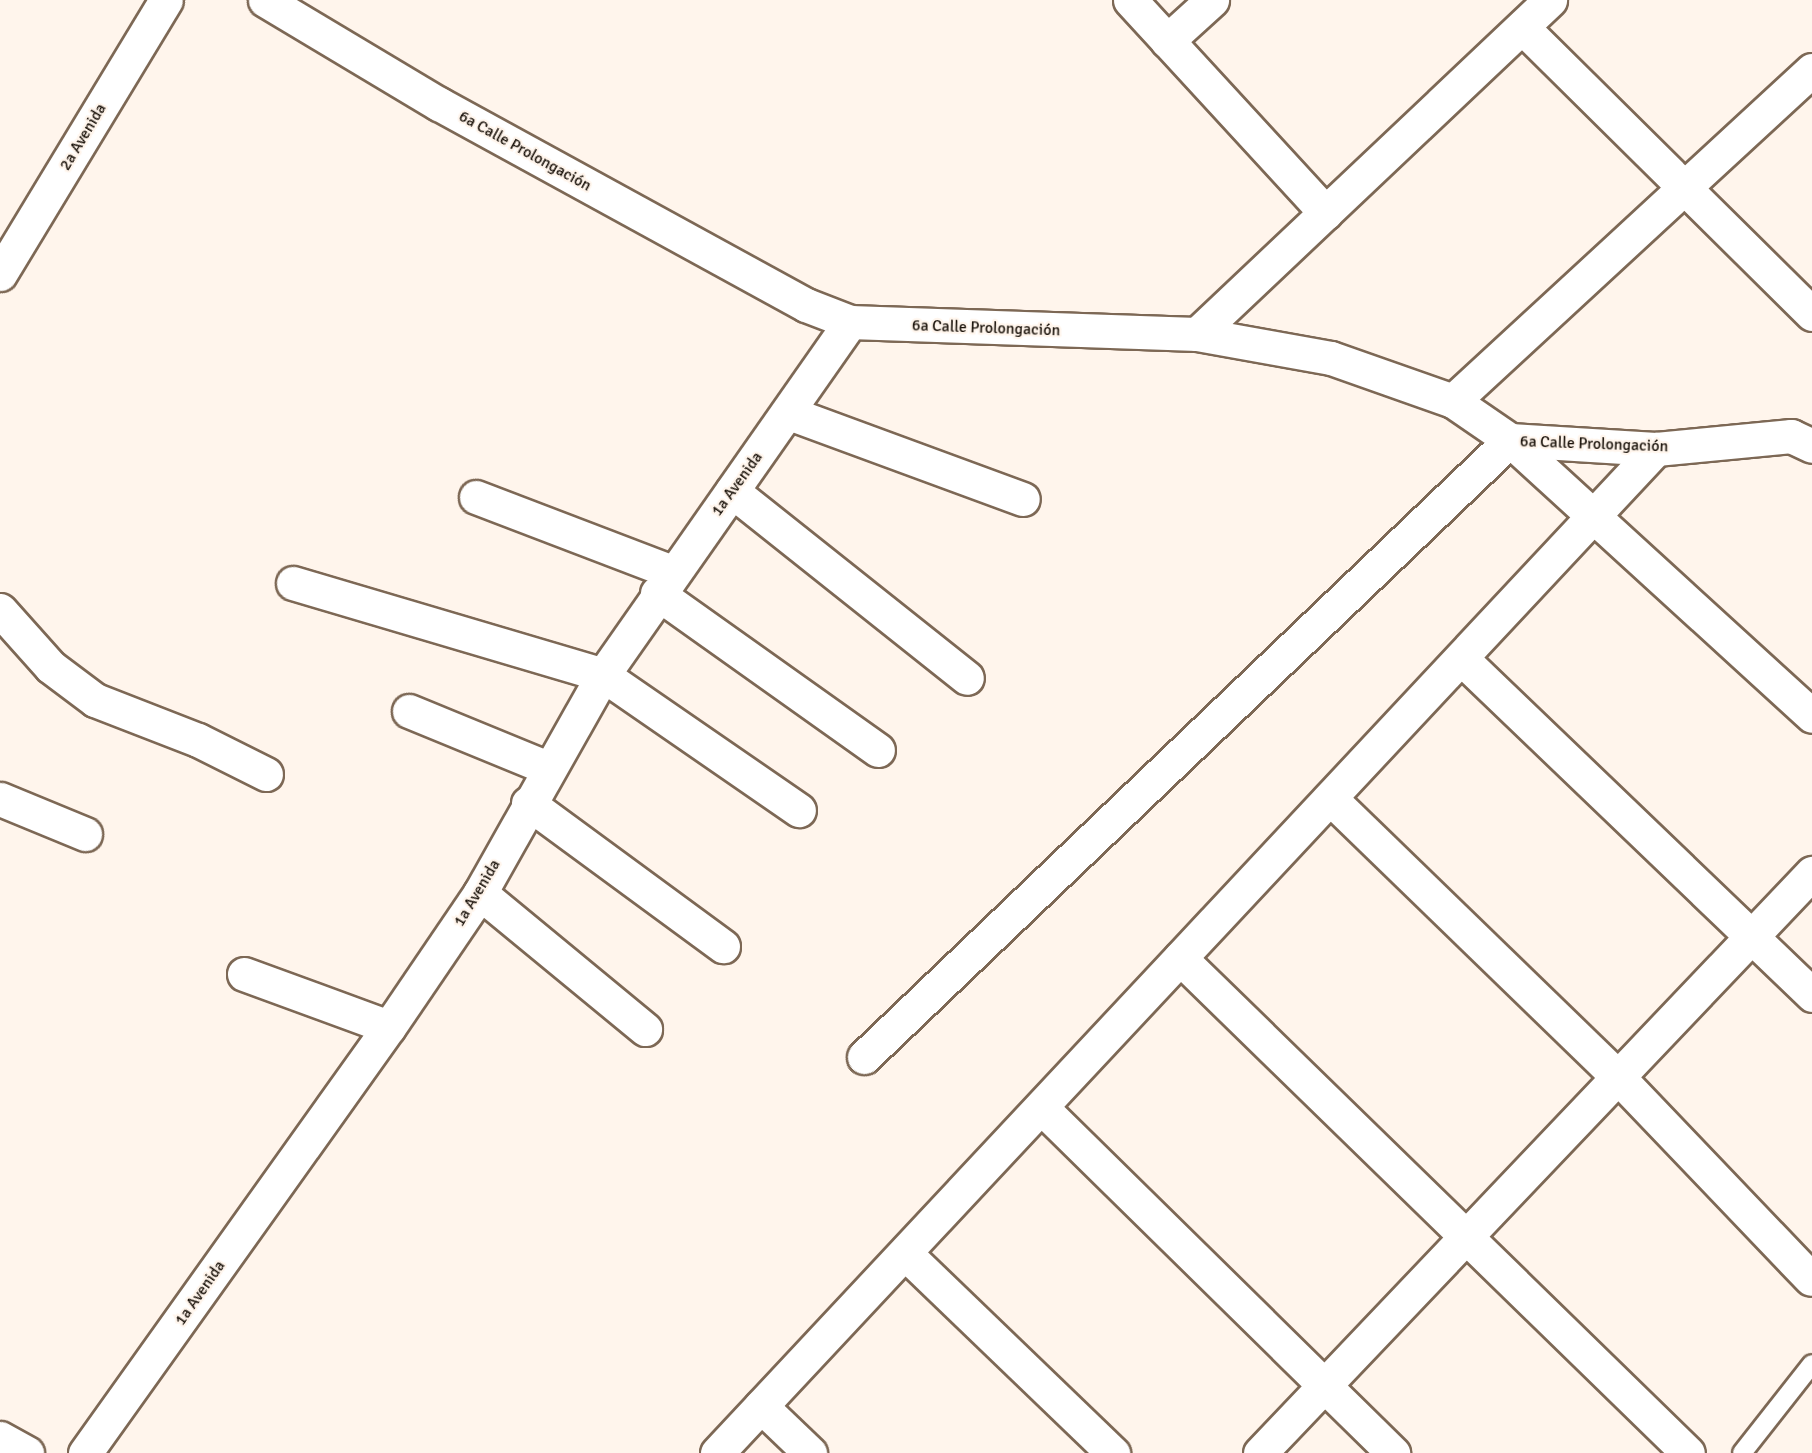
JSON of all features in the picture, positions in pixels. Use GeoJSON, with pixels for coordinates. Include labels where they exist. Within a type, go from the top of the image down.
{"type":"FeatureCollection","features":[{"type":"Feature","properties":{"kind":"street","name":"2a Avenida"},"geometry":{"type":"LineString","coordinates":[[0,274],[166,0]]}},
{"type":"Feature","properties":{"kind":"street","name":"6a Calle Prolongación"},"geometry":{"type":"LineString","coordinates":[[265,0],[439,104],[806,305],[850,322],[1197,334],[1331,358],[1453,401],[1510,440],[1656,449],[1791,436],[1812,446]]}},
{"type":"Feature","properties":{"kind":"street"},"geometry":{"type":"LineString","coordinates":[[1130,0],[1326,213]]}},
{"type":"Feature","properties":{"kind":"street"},"geometry":{"type":"LineString","coordinates":[[1167,41],[1212,0]]}},
{"type":"Feature","properties":{"kind":"street"},"geometry":{"type":"LineString","coordinates":[[1197,334],[1550,0]]}},
{"type":"Feature","properties":{"kind":"street"},"geometry":{"type":"LineString","coordinates":[[1522,27],[1812,314]]}},
{"type":"Feature","properties":{"kind":"street"},"geometry":{"type":"LineString","coordinates":[[1453,401],[1683,185],[1812,70]]}},
{"type":"Feature","properties":{"kind":"street","name":"1a Avenida"},"geometry":{"type":"LineString","coordinates":[[86,1453],[389,1027],[480,893],[528,803],[603,675],[665,583],[789,413],[850,322]]}},
{"type":"Feature","properties":{"kind":"street"},"geometry":{"type":"LineString","coordinates":[[789,413],[1023,499]]}},
{"type":"Feature","properties":{"kind":"street"},"geometry":{"type":"LineString","coordinates":[[864,1058],[1510,440],[1812,716]]}},
{"type":"Feature","properties":{"kind":"street"},"geometry":{"type":"LineString","coordinates":[[717,1453],[1656,449]]}},
{"type":"Feature","properties":{"kind":"street"},"geometry":{"type":"LineString","coordinates":[[732,491],[967,678]]}},
{"type":"Feature","properties":{"kind":"street"},"geometry":{"type":"LineString","coordinates":[[476,497],[665,583],[878,750]]}},
{"type":"Feature","properties":{"kind":"street"},"geometry":{"type":"LineString","coordinates":[[292,583],[603,675],[799,810]]}},
{"type":"Feature","properties":{"kind":"street"},"geometry":{"type":"LineString","coordinates":[[0,610],[51,667],[95,700],[198,740],[267,774]]}},
{"type":"Feature","properties":{"kind":"street"},"geometry":{"type":"LineString","coordinates":[[1461,658],[1812,995]]}},
{"type":"Feature","properties":{"kind":"street"},"geometry":{"type":"LineString","coordinates":[[409,711],[548,768]]}},
{"type":"Feature","properties":{"kind":"street"},"geometry":{"type":"LineString","coordinates":[[1330,798],[1618,1077],[1810,1279]]}},
{"type":"Feature","properties":{"kind":"street"},"geometry":{"type":"LineString","coordinates":[[0,800],[86,834]]}},
{"type":"Feature","properties":{"kind":"street"},"geometry":{"type":"LineString","coordinates":[[528,803],[723,946]]}},
{"type":"Feature","properties":{"kind":"street"},"geometry":{"type":"LineString","coordinates":[[1260,1453],[1462,1236],[1618,1077],[1750,935],[1812,873]]}},
{"type":"Feature","properties":{"kind":"street"},"geometry":{"type":"LineString","coordinates":[[480,893],[645,1029]]}},
{"type":"Feature","properties":{"kind":"street"},"geometry":{"type":"LineString","coordinates":[[1180,958],[1462,1236],[1688,1453]]}},
{"type":"Feature","properties":{"kind":"street"},"geometry":{"type":"LineString","coordinates":[[244,974],[389,1027]]}},
{"type":"Feature","properties":{"kind":"street"},"geometry":{"type":"LineString","coordinates":[[1041,1107],[1393,1453]]}},
{"type":"Feature","properties":{"kind":"street"},"geometry":{"type":"LineString","coordinates":[[905,1253],[1113,1453]]}},
{"type":"Feature","properties":{"kind":"street"},"geometry":{"type":"LineString","coordinates":[[761,1406],[810,1453]]}},
{"type":"Feature","properties":{"kind":"street"},"geometry":{"type":"LineString","coordinates":[[0,1438],[27,1453]]}},
{"type":"Feature","properties":{"kind":"lane"},"geometry":{"type":"LineString","coordinates":[[1742,1453],[1812,1364]]}}]}
